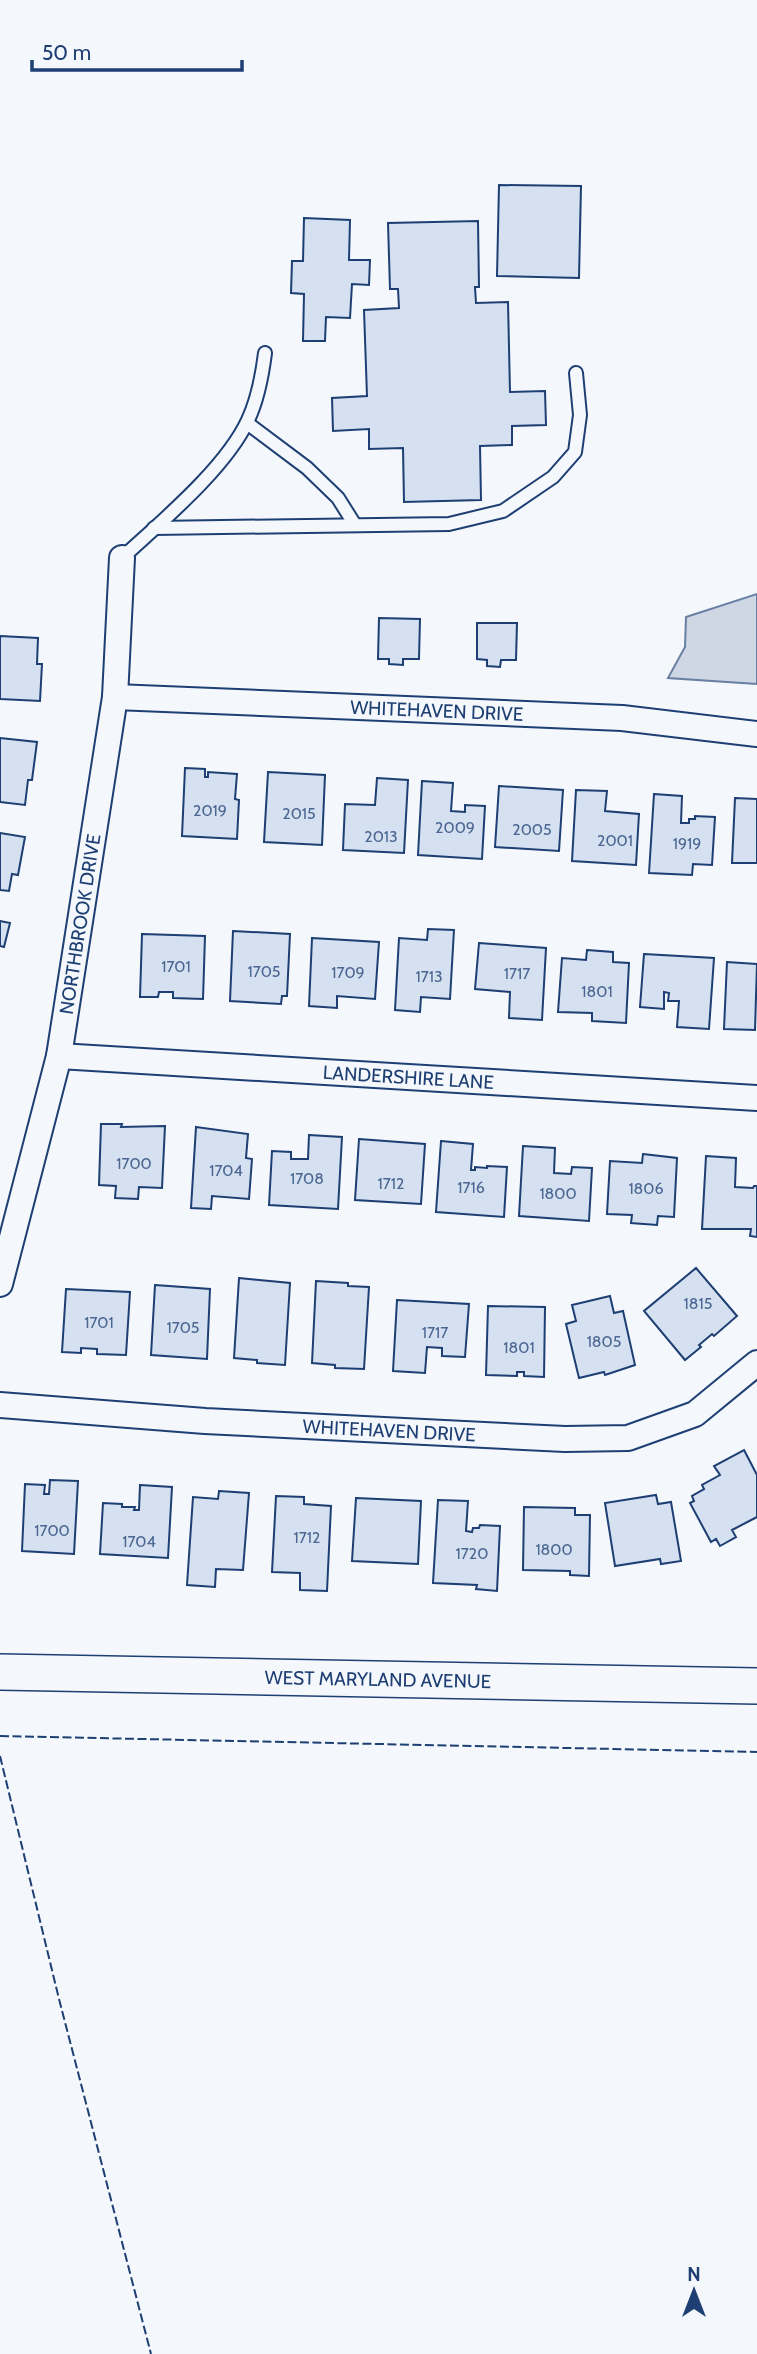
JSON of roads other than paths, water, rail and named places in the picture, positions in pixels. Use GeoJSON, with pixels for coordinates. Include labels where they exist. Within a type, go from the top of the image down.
{"type":"FeatureCollection","features":[{"type":"Feature","properties":{"kind":"street","name":"NORTHBROOK DRIVE"},"geometry":{"type":"LineString","coordinates":[[0,1284],[59,1056],[115,697],[122,558]]}},
{"type":"Feature","properties":{"kind":"street","name":"WHITEHAVEN DRIVE"},"geometry":{"type":"LineString","coordinates":[[115,697],[622,718],[757,734]]}},
{"type":"Feature","properties":{"kind":"street","name":"LANDERSHIRE LANE"},"geometry":{"type":"LineString","coordinates":[[59,1056],[757,1098]]}},
{"type":"Feature","properties":{"kind":"street","name":"WHITEHAVEN DRIVE"},"geometry":{"type":"LineString","coordinates":[[0,1405],[205,1421],[551,1438],[628,1438],[695,1414],[757,1363]]}},
{"type":"Feature","properties":{"kind":"street","name":"WEST MARYLAND AVENUE"},"geometry":{"type":"LineString","coordinates":[[0,1672],[757,1686]]}},
{"type":"Feature","properties":{"kind":"lane"},"geometry":{"type":"LineString","coordinates":[[122,558],[197,488],[230,449],[247,423],[258,394],[265,353]]}},
{"type":"Feature","properties":{"kind":"lane"},"geometry":{"type":"LineString","coordinates":[[153,528],[449,524],[503,511],[553,477],[575,452],[580,415],[576,373]]}},
{"type":"Feature","properties":{"kind":"lane"},"geometry":{"type":"LineString","coordinates":[[247,423],[307,468],[338,498],[355,526]]}}]}
